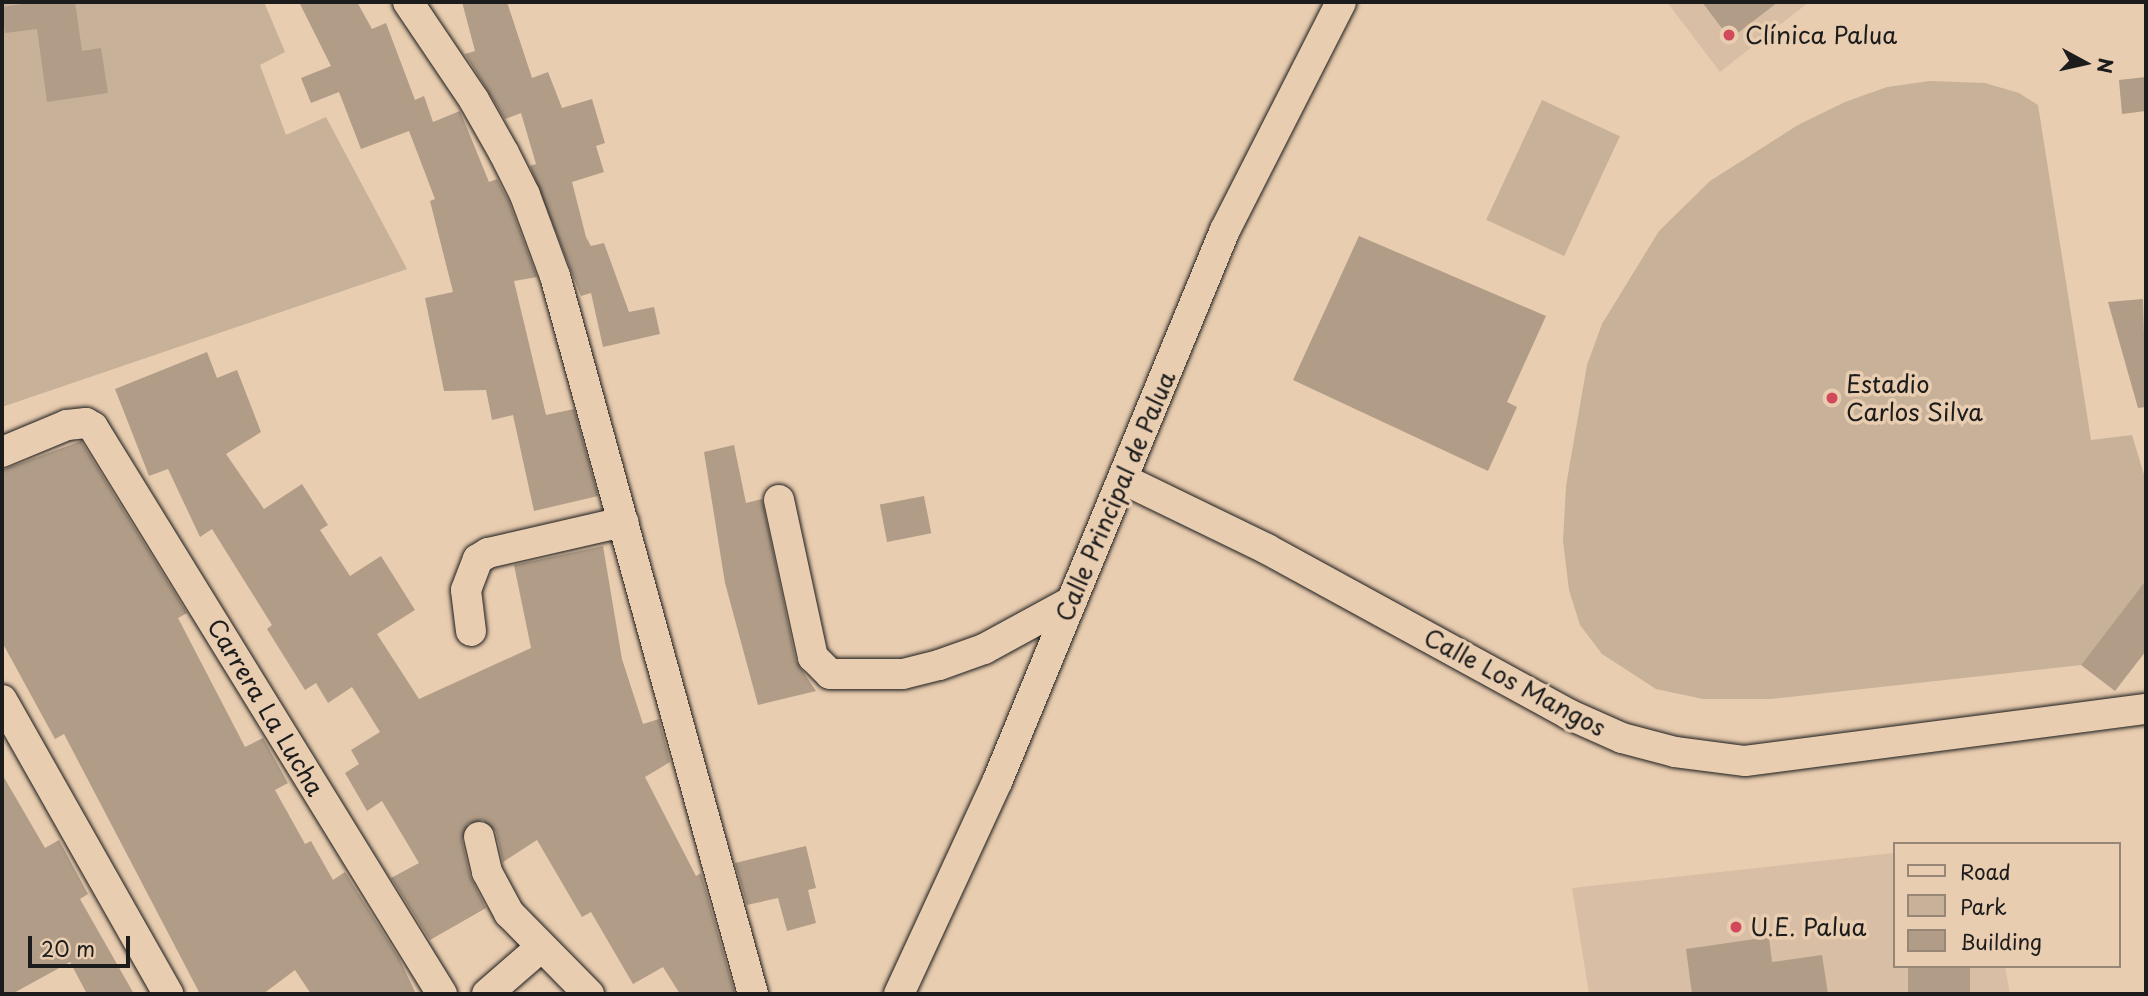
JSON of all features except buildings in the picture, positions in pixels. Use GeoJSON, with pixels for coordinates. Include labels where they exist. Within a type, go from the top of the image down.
{"type":"FeatureCollection","features":[{"type":"Feature","properties":{"kind":"street"},"geometry":{"type":"LineString","coordinates":[[408,2],[474,100],[525,195],[555,276],[753,994]]}},
{"type":"Feature","properties":{"kind":"street","name":"Calle Principal de Palua"},"geometry":{"type":"LineString","coordinates":[[900,994],[998,782],[1225,230],[1341,2]]}},
{"type":"Feature","properties":{"kind":"street","name":"Carrera La Lucha"},"geometry":{"type":"LineString","coordinates":[[2,452],[67,425],[86,423],[185,573],[442,994]]}},
{"type":"Feature","properties":{"kind":"street","name":"Calle Los Mangos"},"geometry":{"type":"LineString","coordinates":[[1123,479],[1267,549],[1568,714],[1622,738],[1675,752],[1713,760],[1772,758],[2146,709]]}},
{"type":"Feature","properties":{"kind":"street"},"geometry":{"type":"LineString","coordinates":[[779,500],[813,657],[830,674],[903,674],[939,665],[984,649],[1072,600]]}},
{"type":"Feature","properties":{"kind":"street"},"geometry":{"type":"LineString","coordinates":[[471,631],[466,590],[478,559],[488,553],[623,522]]}},
{"type":"Feature","properties":{"kind":"street"},"geometry":{"type":"LineString","coordinates":[[2,700],[168,994]]}},
{"type":"Feature","properties":{"kind":"street"},"geometry":{"type":"LineString","coordinates":[[479,837],[488,872],[509,913],[540,948],[589,994]]}},
{"type":"Feature","properties":{"kind":"street"},"geometry":{"type":"LineString","coordinates":[[487,994],[540,948]]}},
{"type":"Feature","properties":{"kind":"shaded area","name":"Clínica Palua"},"geometry":{"type":"Polygon","coordinates":[[[1667,2],[1809,2],[1720,72],[1667,2]]]}},
{"type":"Feature","properties":{"kind":"shaded area","name":"U.E. Palua"},"geometry":{"type":"Polygon","coordinates":[[[1892,853],[1892,968],[2005,968],[2010,994],[1589,994],[1572,888],[1892,853]]]}},
{"type":"Feature","properties":{"kind":"green space"},"geometry":{"type":"Polygon","coordinates":[[[2,2],[264,2],[285,52],[260,65],[286,135],[326,117],[407,269],[2,407],[2,2]]]}},
{"type":"Feature","properties":{"kind":"green space","name":"Estadio Carlos Silva"},"geometry":{"type":"Polygon","coordinates":[[[1930,81],[1985,83],[2019,93],[2038,105],[2091,440],[2132,435],[2146,481],[2146,580],[2081,665],[1772,699],[1703,699],[1656,689],[1602,654],[1580,625],[1569,590],[1563,541],[1566,486],[1587,365],[1602,324],[1659,231],[1710,181],[1798,125],[1845,102],[1887,87],[1930,81]]]}},
{"type":"Feature","properties":{"kind":"green space"},"geometry":{"type":"Polygon","coordinates":[[[1542,100],[1620,136],[1564,256],[1486,220],[1542,100]]]}},
{"type":"Feature","properties":{"kind":"place","name":"Clínica Palua"},"geometry":{"type":"Point","coordinates":[1729,35]}},
{"type":"Feature","properties":{"kind":"place","name":"Estadio Carlos Silva"},"geometry":{"type":"Point","coordinates":[1832,398]}},
{"type":"Feature","properties":{"kind":"place","name":"U.E. Palua"},"geometry":{"type":"Point","coordinates":[1736,927]}}]}
